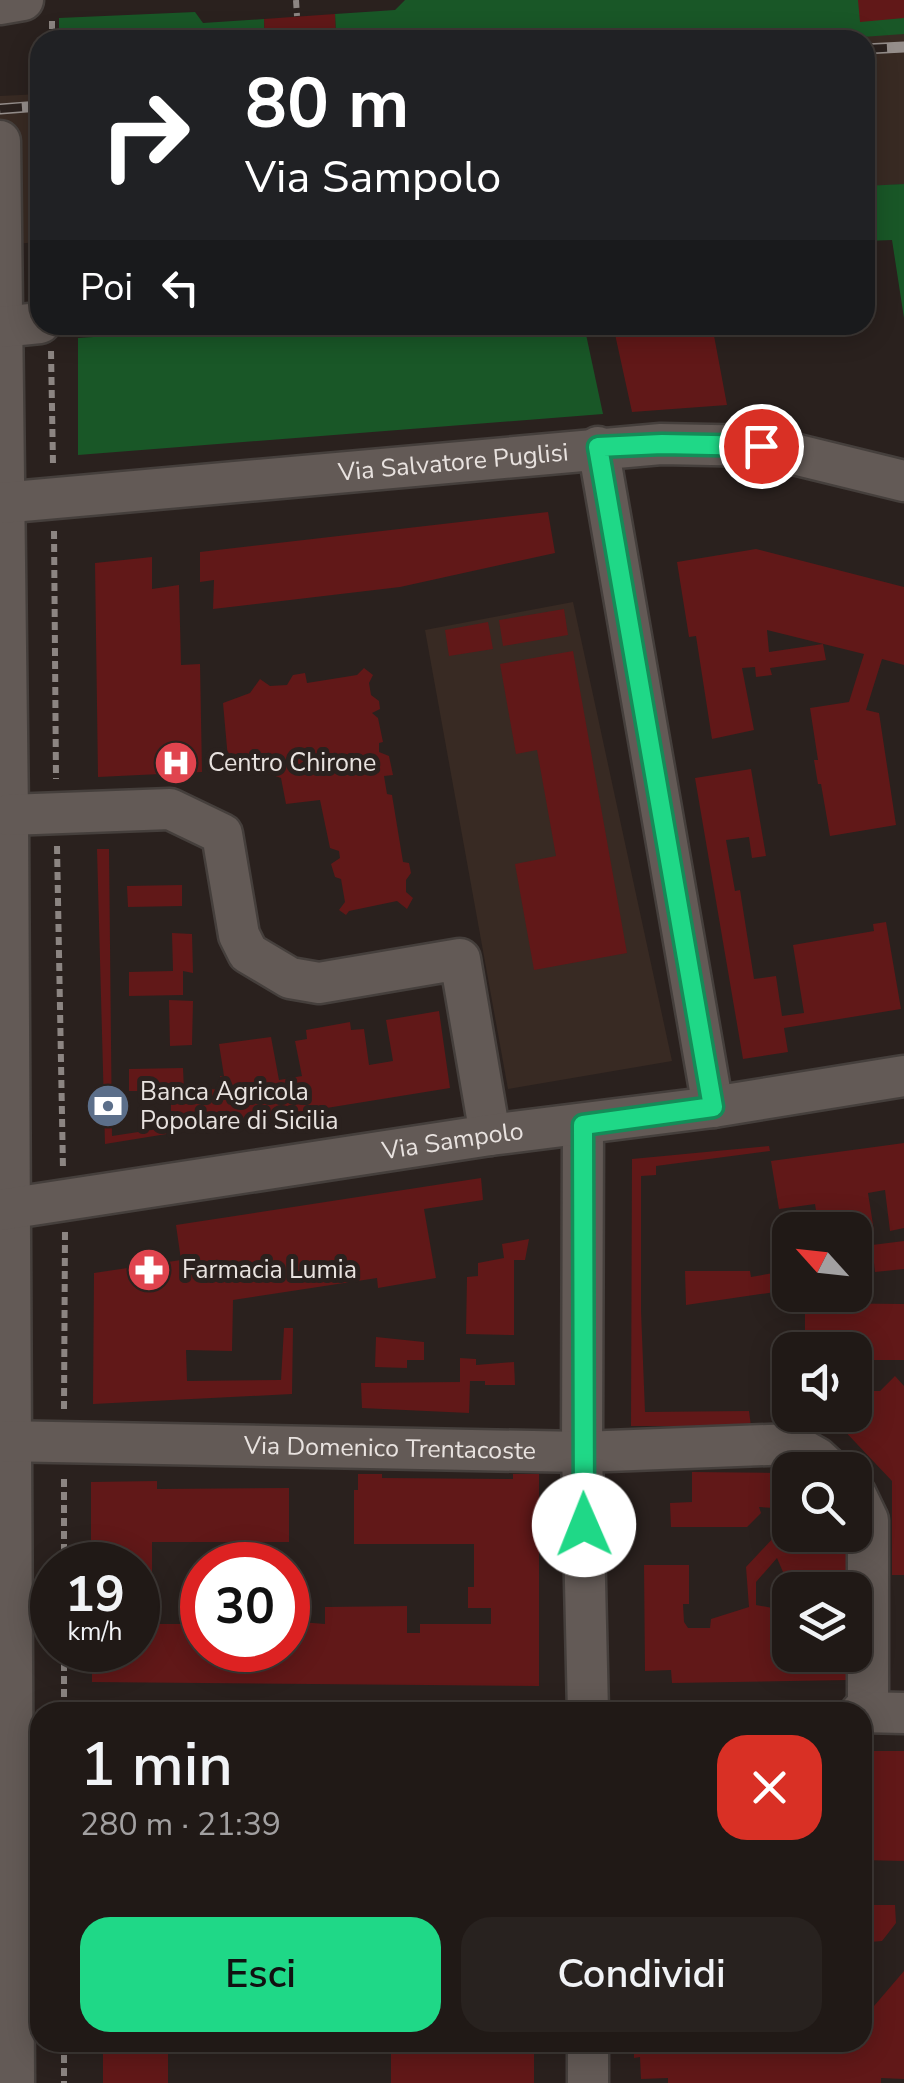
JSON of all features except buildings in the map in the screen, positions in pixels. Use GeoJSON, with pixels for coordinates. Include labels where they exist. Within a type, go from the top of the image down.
{"type":"FeatureCollection","features":[{"type":"Feature","properties":{"kind":"street"},"geometry":{"type":"LineString","coordinates":[[0,4],[23,0]]}},
{"type":"Feature","properties":{"kind":"street"},"geometry":{"type":"LineString","coordinates":[[0,141],[19,322],[2,502],[6,1441],[17,1718],[14,2083]]}},
{"type":"Feature","properties":{"kind":"street","name":"Via Salvatore Puglisi"},"geometry":{"type":"LineString","coordinates":[[2,502],[662,444],[761,446],[904,481]]}},
{"type":"Feature","properties":{"kind":"street"},"geometry":{"type":"LineString","coordinates":[[598,447],[712,1099]]}},
{"type":"Feature","properties":{"kind":"street"},"geometry":{"type":"LineString","coordinates":[[5,788],[57,814],[170,809],[222,834],[239,935],[248,953],[290,978],[319,983],[460,958],[490,1135]]}},
{"type":"Feature","properties":{"kind":"street","name":"Via Sampolo"},"geometry":{"type":"LineString","coordinates":[[5,1210],[490,1135],[583,1125],[712,1099],[904,1076]]}},
{"type":"Feature","properties":{"kind":"street"},"geometry":{"type":"LineString","coordinates":[[583,1125],[582,1452],[588,1702]]}},
{"type":"Feature","properties":{"kind":"street","name":"Via Domenico Trentacoste"},"geometry":{"type":"LineString","coordinates":[[6,1441],[582,1452],[792,1444],[807,1452]]}},
{"type":"Feature","properties":{"kind":"street"},"geometry":{"type":"LineString","coordinates":[[870,1552],[878,1712]]}},
{"type":"Feature","properties":{"kind":"street"},"geometry":{"type":"LineString","coordinates":[[588,2052],[588,2083]]}},
{"type":"Feature","properties":{"kind":"path"},"geometry":{"type":"LineString","coordinates":[[296,0],[297,16]]}},
{"type":"Feature","properties":{"kind":"path"},"geometry":{"type":"LineString","coordinates":[[19,322],[53,498],[64,1201],[64,1542]]}},
{"type":"Feature","properties":{"kind":"path"},"geometry":{"type":"LineString","coordinates":[[64,1672],[64,1702]]}},
{"type":"Feature","properties":{"kind":"path"},"geometry":{"type":"LineString","coordinates":[[64,2052],[64,2083]]}},
{"type":"Feature","properties":{"kind":"shaded area"},"geometry":{"type":"Polygon","coordinates":[[[904,30],[904,184],[875,186],[875,32],[904,30]]]}},
{"type":"Feature","properties":{"kind":"shaded area"},"geometry":{"type":"Polygon","coordinates":[[[30,94],[30,243],[0,245],[0,96],[30,94]]]}},
{"type":"Feature","properties":{"kind":"shaded area"},"geometry":{"type":"Polygon","coordinates":[[[573,602],[672,1061],[508,1089],[425,630],[573,602]]]}},
{"type":"Feature","properties":{"kind":"green space"},"geometry":{"type":"Polygon","coordinates":[[[405,0],[904,0],[904,34],[875,36],[875,30],[336,30],[335,14],[395,10],[405,0]]]}},
{"type":"Feature","properties":{"kind":"green space"},"geometry":{"type":"Polygon","coordinates":[[[195,12],[203,23],[264,19],[265,30],[59,30],[59,18],[195,12]]]}},
{"type":"Feature","properties":{"kind":"green space"},"geometry":{"type":"Polygon","coordinates":[[[904,184],[904,318],[892,240],[875,241],[875,185],[904,184]]]}},
{"type":"Feature","properties":{"kind":"green space"},"geometry":{"type":"Polygon","coordinates":[[[586,335],[603,414],[78,455],[78,338],[586,335]]]}},
{"type":"Feature","properties":{"kind":"railway"},"geometry":{"type":"LineString","coordinates":[[875,48],[904,47]]}},
{"type":"Feature","properties":{"kind":"railway"},"geometry":{"type":"LineString","coordinates":[[0,109],[30,107]]}},
{"type":"Feature","properties":{"kind":"place","name":"Centro Chirone"},"geometry":{"type":"Point","coordinates":[176,763]}},
{"type":"Feature","properties":{"kind":"place","name":"Banca Agricola Popolare di Sicilia"},"geometry":{"type":"Point","coordinates":[108,1106]}},
{"type":"Feature","properties":{"kind":"place","name":"Farmacia Lumia"},"geometry":{"type":"Point","coordinates":[149,1270]}},
{"type":"Feature","properties":{"kind":"route"},"geometry":{"type":"LineString","coordinates":[[584,1525],[583,1125],[713,1107],[598,447],[761,446]]}}]}
